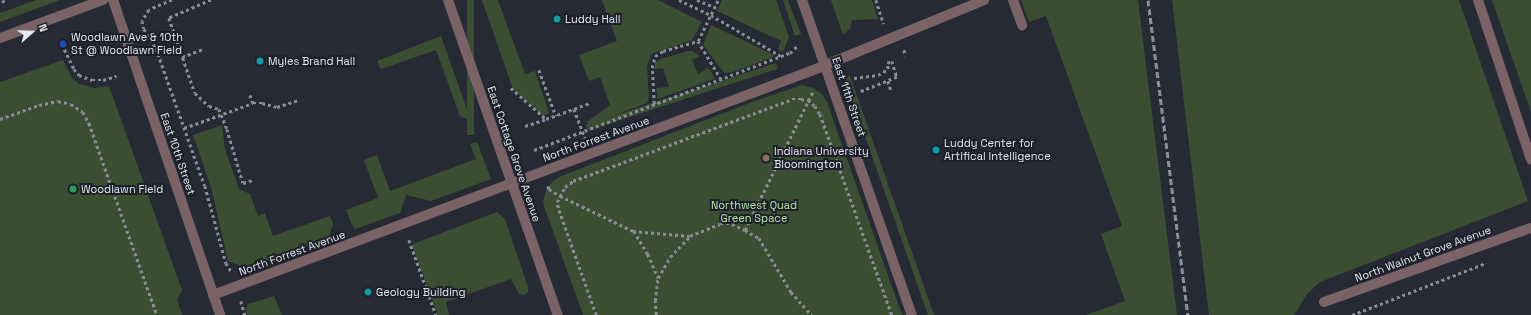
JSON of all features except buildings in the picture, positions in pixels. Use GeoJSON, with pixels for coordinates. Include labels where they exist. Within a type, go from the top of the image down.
{"type":"FeatureCollection","features":[{"type":"Feature","properties":{"kind":"street"},"geometry":{"type":"LineString","coordinates":[[0,38],[103,0]]}},
{"type":"Feature","properties":{"kind":"street","name":"East 10th Street"},"geometry":{"type":"LineString","coordinates":[[113,0],[220,315]]}},
{"type":"Feature","properties":{"kind":"street","name":"East Cottage Grove Avenue"},"geometry":{"type":"LineString","coordinates":[[448,0],[558,315]]}},
{"type":"Feature","properties":{"kind":"street","name":"East 11th Street"},"geometry":{"type":"LineString","coordinates":[[802,0],[912,315]]}},
{"type":"Feature","properties":{"kind":"street","name":"North Forrest Avenue"},"geometry":{"type":"LineString","coordinates":[[213,295],[512,184],[825,65],[984,0]]}},
{"type":"Feature","properties":{"kind":"street"},"geometry":{"type":"LineString","coordinates":[[1013,0],[1022,25]]}},
{"type":"Feature","properties":{"kind":"street"},"geometry":{"type":"LineString","coordinates":[[1478,0],[1531,159]]}},
{"type":"Feature","properties":{"kind":"street","name":"North Walnut Grove Avenue"},"geometry":{"type":"LineString","coordinates":[[1324,302],[1531,228]]}},
{"type":"Feature","properties":{"kind":"path"},"geometry":{"type":"LineString","coordinates":[[172,0],[149,10],[142,21],[144,29],[156,48],[205,186],[226,263],[230,268],[245,315]]}},
{"type":"Feature","properties":{"kind":"path"},"geometry":{"type":"LineString","coordinates":[[211,0],[169,18],[195,93],[208,106],[219,109],[243,183],[252,180]]}},
{"type":"Feature","properties":{"kind":"path"},"geometry":{"type":"LineString","coordinates":[[679,0],[711,15],[781,56]]}},
{"type":"Feature","properties":{"kind":"path"},"geometry":{"type":"LineString","coordinates":[[697,0],[714,8]]}},
{"type":"Feature","properties":{"kind":"path"},"geometry":{"type":"LineString","coordinates":[[654,104],[652,68],[655,56],[662,51],[698,41],[718,0]]}},
{"type":"Feature","properties":{"kind":"path"},"geometry":{"type":"LineString","coordinates":[[876,0],[888,39]]}},
{"type":"Feature","properties":{"kind":"path"},"geometry":{"type":"LineString","coordinates":[[698,41],[721,79]]}},
{"type":"Feature","properties":{"kind":"path"},"geometry":{"type":"LineString","coordinates":[[62,44],[74,69],[79,75],[92,80],[104,80],[116,76]]}},
{"type":"Feature","properties":{"kind":"path"},"geometry":{"type":"LineString","coordinates":[[534,150],[790,53],[797,46]]}},
{"type":"Feature","properties":{"kind":"path"},"geometry":{"type":"LineString","coordinates":[[182,57],[203,49]]}},
{"type":"Feature","properties":{"kind":"path"},"geometry":{"type":"LineString","coordinates":[[903,49],[906,56]]}},
{"type":"Feature","properties":{"kind":"path"},"geometry":{"type":"LineString","coordinates":[[854,78],[878,75],[888,69],[887,63],[892,61],[897,77],[860,92]]}},
{"type":"Feature","properties":{"kind":"path"},"geometry":{"type":"LineString","coordinates":[[539,70],[556,116]]}},
{"type":"Feature","properties":{"kind":"path"},"geometry":{"type":"LineString","coordinates":[[888,81],[891,90]]}},
{"type":"Feature","properties":{"kind":"path"},"geometry":{"type":"LineString","coordinates":[[512,88],[546,119]]}},
{"type":"Feature","properties":{"kind":"path"},"geometry":{"type":"LineString","coordinates":[[745,230],[813,91]]}},
{"type":"Feature","properties":{"kind":"path"},"geometry":{"type":"LineString","coordinates":[[250,95],[252,103]]}},
{"type":"Feature","properties":{"kind":"path"},"geometry":{"type":"LineString","coordinates":[[596,315],[558,208],[557,202],[565,187],[573,181],[792,100],[801,99],[808,100],[815,106],[820,114],[892,315]]}},
{"type":"Feature","properties":{"kind":"path"},"geometry":{"type":"LineString","coordinates":[[184,128],[252,103],[262,103],[277,107],[299,100]]}},
{"type":"Feature","properties":{"kind":"path"},"geometry":{"type":"LineString","coordinates":[[0,119],[39,105],[58,101],[71,104],[83,112],[89,123],[157,315]]}},
{"type":"Feature","properties":{"kind":"path"},"geometry":{"type":"LineString","coordinates":[[525,126],[590,103]]}},
{"type":"Feature","properties":{"kind":"path"},"geometry":{"type":"LineString","coordinates":[[574,109],[582,132]]}},
{"type":"Feature","properties":{"kind":"path"},"geometry":{"type":"LineString","coordinates":[[560,196],[634,231],[690,236]]}},
{"type":"Feature","properties":{"kind":"path"},"geometry":{"type":"LineString","coordinates":[[656,315],[655,301],[658,278],[670,257],[690,236],[720,224],[732,224],[759,238],[790,292],[812,315]]}},
{"type":"Feature","properties":{"kind":"path"},"geometry":{"type":"LineString","coordinates":[[634,231],[648,254],[658,278]]}},
{"type":"Feature","properties":{"kind":"path"},"geometry":{"type":"LineString","coordinates":[[408,240],[436,315]]}},
{"type":"Feature","properties":{"kind":"path"},"geometry":{"type":"LineString","coordinates":[[1352,315],[1494,260]]}},
{"type":"Feature","properties":{"kind":"green space"},"geometry":{"type":"Polygon","coordinates":[[[36,0],[60,0],[0,22],[0,13],[36,0]]]}},
{"type":"Feature","properties":{"kind":"green space"},"geometry":{"type":"Polygon","coordinates":[[[467,0],[474,0],[474,135],[467,135],[467,0]]]}},
{"type":"Feature","properties":{"kind":"green space"},"geometry":{"type":"Polygon","coordinates":[[[482,0],[498,0],[525,74],[535,71],[549,113],[543,116],[513,89],[482,0]]]}},
{"type":"Feature","properties":{"kind":"green space"},"geometry":{"type":"Polygon","coordinates":[[[602,0],[658,0],[702,22],[692,40],[651,54],[647,67],[649,96],[647,103],[588,125],[587,122],[610,105],[600,77],[589,81],[579,55],[617,41],[602,0]]]}},
{"type":"Feature","properties":{"kind":"green space"},"geometry":{"type":"Polygon","coordinates":[[[722,0],[776,0],[789,37],[783,52],[778,49],[781,41],[717,11],[722,0]]]}},
{"type":"Feature","properties":{"kind":"green space"},"geometry":{"type":"Polygon","coordinates":[[[783,0],[788,0],[801,34],[795,36],[783,0]]]}},
{"type":"Feature","properties":{"kind":"green space"},"geometry":{"type":"Polygon","coordinates":[[[831,0],[872,0],[878,19],[852,20],[850,29],[843,35],[831,0]]]}},
{"type":"Feature","properties":{"kind":"green space"},"geometry":{"type":"Polygon","coordinates":[[[1021,0],[1138,0],[1177,315],[1086,315],[1125,301],[1101,234],[1122,226],[1046,16],[1029,22],[1021,0]]]}},
{"type":"Feature","properties":{"kind":"green space"},"geometry":{"type":"Polygon","coordinates":[[[1172,0],[1459,0],[1528,201],[1320,282],[1307,294],[1294,315],[1209,315],[1172,0]]]}},
{"type":"Feature","properties":{"kind":"green space"},"geometry":{"type":"Polygon","coordinates":[[[1492,0],[1531,0],[1531,112],[1492,0]]]}},
{"type":"Feature","properties":{"kind":"green space"},"geometry":{"type":"Polygon","coordinates":[[[711,25],[774,55],[773,57],[733,72],[724,73],[703,45],[711,25]]]}},
{"type":"Feature","properties":{"kind":"green space"},"geometry":{"type":"Polygon","coordinates":[[[441,36],[470,118],[467,119],[460,116],[436,50],[381,69],[377,61],[441,36]]]}},
{"type":"Feature","properties":{"kind":"green space"},"geometry":{"type":"Polygon","coordinates":[[[692,51],[700,56],[692,60],[698,74],[708,68],[714,79],[658,99],[656,88],[669,87],[663,68],[655,69],[655,63],[660,59],[692,51]]]}},
{"type":"Feature","properties":{"kind":"green space","name":"Woodlawn Field"},"geometry":{"type":"Polygon","coordinates":[[[63,60],[72,78],[79,84],[95,88],[109,86],[182,290],[177,299],[182,315],[0,315],[0,82],[63,60]]]}},
{"type":"Feature","properties":{"kind":"green space"},"geometry":{"type":"Polygon","coordinates":[[[776,63],[778,69],[588,131],[586,125],[776,63]]]}},
{"type":"Feature","properties":{"kind":"green space"},"geometry":{"type":"Polygon","coordinates":[[[850,76],[934,315],[928,315],[847,85],[845,77],[850,76]]]}},
{"type":"Feature","properties":{"kind":"green space","name":"Northwest Quad Green Space"},"geometry":{"type":"Polygon","coordinates":[[[802,85],[813,88],[822,94],[827,102],[902,315],[583,315],[543,203],[546,190],[552,182],[559,177],[752,102],[802,85]]]}},
{"type":"Feature","properties":{"kind":"green space"},"geometry":{"type":"Polygon","coordinates":[[[222,125],[225,149],[239,189],[250,194],[258,216],[265,213],[273,236],[330,216],[333,224],[328,240],[242,271],[240,266],[228,261],[211,187],[193,135],[222,125]]]}},
{"type":"Feature","properties":{"kind":"green space"},"geometry":{"type":"Polygon","coordinates":[[[477,142],[491,179],[431,201],[406,195],[400,213],[355,229],[352,225],[346,210],[378,198],[364,160],[377,155],[390,191],[476,159],[470,144],[477,142]]]}},
{"type":"Feature","properties":{"kind":"green space"},"geometry":{"type":"Polygon","coordinates":[[[497,212],[505,219],[528,287],[528,292],[524,295],[519,294],[511,279],[446,302],[449,315],[438,315],[412,245],[497,212]]]}},
{"type":"Feature","properties":{"kind":"green space"},"geometry":{"type":"Polygon","coordinates":[[[274,296],[282,315],[247,315],[246,309],[248,304],[274,296]]]}},
{"type":"Feature","properties":{"kind":"railway"},"geometry":{"type":"LineString","coordinates":[[1148,0],[1188,315]]}},
{"type":"Feature","properties":{"kind":"place","name":"Luddy Hall"},"geometry":{"type":"Point","coordinates":[557,19]}},
{"type":"Feature","properties":{"kind":"place","name":"Woodlawn Ave & 10th St @ Woodlawn Field"},"geometry":{"type":"Point","coordinates":[63,44]}},
{"type":"Feature","properties":{"kind":"place","name":"Myles Brand Hall"},"geometry":{"type":"Point","coordinates":[260,61]}},
{"type":"Feature","properties":{"kind":"place","name":"Luddy Center for Artifical Intelligence"},"geometry":{"type":"Point","coordinates":[936,150]}},
{"type":"Feature","properties":{"kind":"place","name":"Indiana University Bloomington"},"geometry":{"type":"Point","coordinates":[766,158]}},
{"type":"Feature","properties":{"kind":"place","name":"Woodlawn Field"},"geometry":{"type":"Point","coordinates":[73,189]}},
{"type":"Feature","properties":{"kind":"place","name":"Geology Building"},"geometry":{"type":"Point","coordinates":[368,292]}}]}
